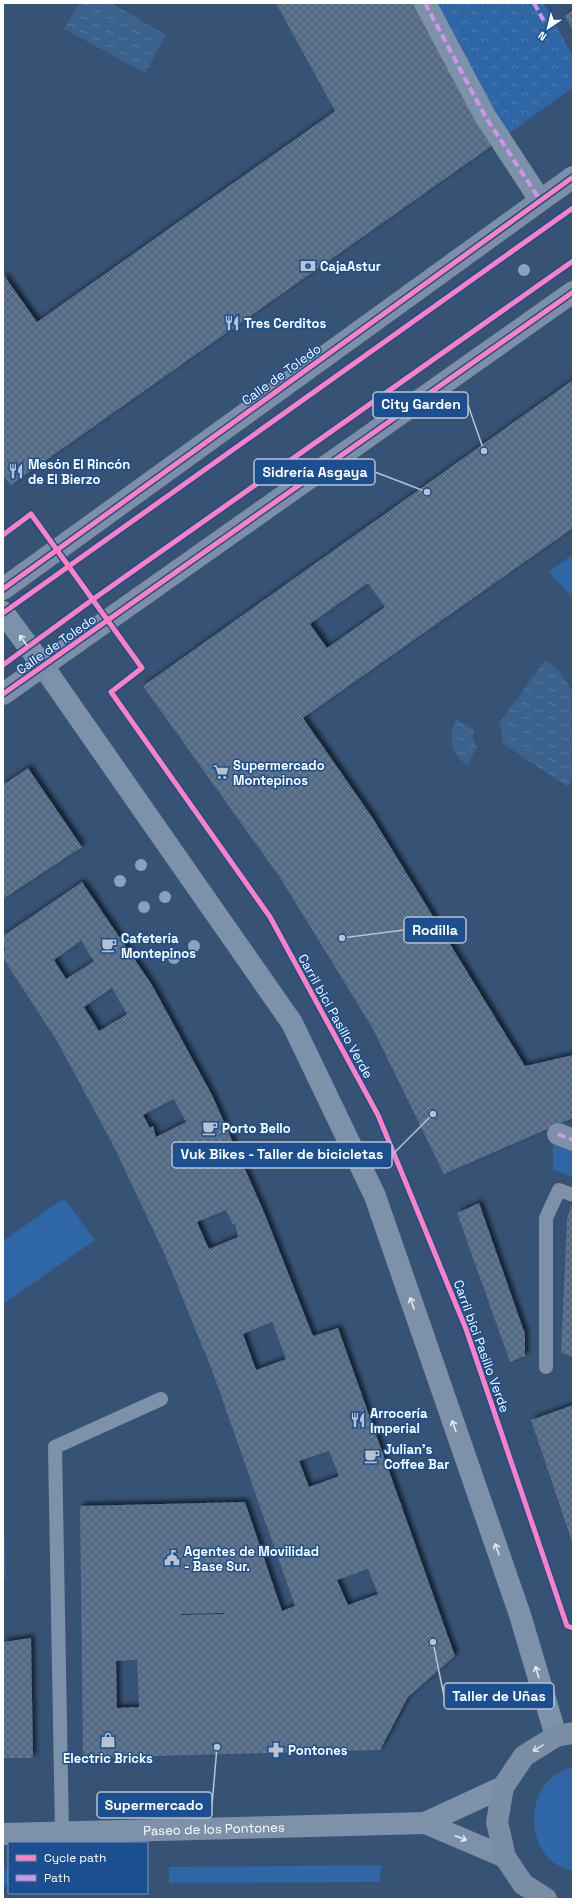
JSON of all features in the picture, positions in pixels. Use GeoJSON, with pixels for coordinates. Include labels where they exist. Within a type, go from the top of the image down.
{"type":"FeatureCollection","features":[{"type":"Feature","properties":{"kind":"main road","name":"Calle de Toledo"},"geometry":{"type":"LineString","coordinates":[[3,589],[573,177]]}},
{"type":"Feature","properties":{"kind":"main road","name":"Calle de Toledo"},"geometry":{"type":"LineString","coordinates":[[3,694],[573,292]]}},
{"type":"Feature","properties":{"kind":"main road"},"geometry":{"type":"LineString","coordinates":[[546,1899],[523,1891],[505,1857],[497,1822],[503,1787],[524,1756],[565,1735]]}},
{"type":"Feature","properties":{"kind":"street"},"geometry":{"type":"LineString","coordinates":[[425,3],[485,116],[540,200]]}},
{"type":"Feature","properties":{"kind":"street"},"geometry":{"type":"LineString","coordinates":[[3,612],[43,666],[292,1022],[375,1196],[520,1615],[565,1735]]}},
{"type":"Feature","properties":{"kind":"street","name":"Paseo de los Pontones"},"geometry":{"type":"LineString","coordinates":[[3,1834],[425,1823],[503,1787]]}},
{"type":"Feature","properties":{"kind":"street","name":"Paseo de los Pontones"},"geometry":{"type":"LineString","coordinates":[[425,1823],[505,1857]]}},
{"type":"Feature","properties":{"kind":"lane"},"geometry":{"type":"LineString","coordinates":[[546,1367],[546,1218],[559,1190],[573,1194]]}},
{"type":"Feature","properties":{"kind":"lane"},"geometry":{"type":"LineString","coordinates":[[62,1833],[55,1447],[161,1399]]}},
{"type":"Feature","properties":{"kind":"green space"},"geometry":{"type":"Polygon","coordinates":[[[434,3],[544,3],[573,56],[573,87],[507,135],[434,3]]]}},
{"type":"Feature","properties":{"kind":"green space"},"geometry":{"type":"Polygon","coordinates":[[[573,554],[573,598],[549,572],[573,554]]]}},
{"type":"Feature","properties":{"kind":"green space"},"geometry":{"type":"Polygon","coordinates":[[[553,1144],[573,1152],[573,1177],[553,1170],[553,1144]]]}},
{"type":"Feature","properties":{"kind":"green space"},"geometry":{"type":"Polygon","coordinates":[[[64,1198],[95,1240],[3,1304],[3,1241],[64,1198]]]}},
{"type":"Feature","properties":{"kind":"green space"},"geometry":{"type":"Polygon","coordinates":[[[573,1767],[573,1871],[556,1864],[544,1852],[536,1837],[534,1819],[536,1802],[544,1786],[556,1774],[573,1767]]]}},
{"type":"Feature","properties":{"kind":"green space"},"geometry":{"type":"Polygon","coordinates":[[[381,1865],[380,1882],[169,1883],[169,1867],[381,1865]]]}},
{"type":"Feature","properties":{"kind":"green space"},"geometry":{"type":"Polygon","coordinates":[[[3,1869],[8,1869],[8,1885],[3,1885],[3,1869]]]}},
{"type":"Feature","properties":{"kind":"water"},"geometry":{"type":"Polygon","coordinates":[[[79,3],[111,3],[166,35],[145,73],[64,29],[79,3]]]}},
{"type":"Feature","properties":{"kind":"water"},"geometry":{"type":"Polygon","coordinates":[[[545,660],[559,671],[573,692],[573,778],[568,787],[502,743],[502,731],[498,725],[545,660]]]}},
{"type":"Feature","properties":{"kind":"water"},"geometry":{"type":"Polygon","coordinates":[[[456,719],[474,730],[473,738],[477,747],[467,765],[457,756],[452,744],[451,738],[453,725],[456,719]]]}},
{"type":"Feature","properties":{"kind":"water"},"geometry":{"type":"Polygon","coordinates":[[[3,1497],[6,1579],[3,1579],[3,1497]]]}},
{"type":"Feature","properties":{"kind":"building"},"geometry":{"type":"Polygon","coordinates":[[[276,3],[415,3],[493,145],[11,485],[3,475],[3,274],[37,322],[335,111],[276,3]]]}},
{"type":"Feature","properties":{"kind":"building"},"geometry":{"type":"Polygon","coordinates":[[[573,10],[573,31],[565,16],[573,10]]]}},
{"type":"Feature","properties":{"kind":"building"},"geometry":{"type":"Polygon","coordinates":[[[573,380],[573,528],[303,718],[372,817],[525,1066],[573,1055],[573,1118],[444,1174],[373,1029],[281,879],[143,686],[573,380]],[[368,583],[310,624],[327,648],[385,607],[368,583]]]}},
{"type":"Feature","properties":{"kind":"building"},"geometry":{"type":"Polygon","coordinates":[[[28,768],[82,847],[3,899],[3,785],[28,768]]]}},
{"type":"Feature","properties":{"kind":"building"},"geometry":{"type":"Polygon","coordinates":[[[82,882],[152,985],[212,1095],[264,1212],[313,1336],[338,1328],[455,1656],[408,1697],[380,1750],[83,1758],[80,1506],[245,1502],[282,1611],[295,1606],[212,1370],[165,1255],[114,1147],[57,1041],[3,958],[3,952],[6,950],[3,945],[3,936],[82,882]],[[81,941],[54,960],[66,979],[94,961],[81,941]],[[112,988],[84,1007],[99,1031],[127,1014],[112,988]],[[174,1099],[143,1115],[150,1128],[153,1126],[156,1137],[186,1122],[174,1099]],[[226,1210],[197,1222],[209,1249],[238,1237],[235,1224],[233,1225],[226,1210]],[[272,1322],[243,1334],[256,1370],[286,1359],[272,1322]],[[329,1451],[299,1461],[309,1487],[339,1476],[329,1451]],[[368,1569],[337,1580],[348,1605],[378,1594],[368,1569]],[[224,1613],[181,1614],[182,1615],[224,1613]],[[137,1660],[116,1661],[117,1708],[139,1707],[137,1660]]]}},
{"type":"Feature","properties":{"kind":"building"},"geometry":{"type":"Polygon","coordinates":[[[479,1203],[525,1334],[525,1356],[510,1362],[457,1213],[479,1203]]]}},
{"type":"Feature","properties":{"kind":"building"},"geometry":{"type":"Polygon","coordinates":[[[571,1205],[573,1206],[573,1357],[561,1353],[567,1219],[571,1205]]]}},
{"type":"Feature","properties":{"kind":"building"},"geometry":{"type":"Polygon","coordinates":[[[573,1405],[573,1444],[571,1445],[573,1450],[573,1545],[531,1420],[573,1405]]]}},
{"type":"Feature","properties":{"kind":"building"},"geometry":{"type":"Polygon","coordinates":[[[31,1638],[33,1758],[3,1758],[3,1642],[31,1638]]]}},
{"type":"Feature","properties":{"kind":"marked path"},"geometry":{"type":"LineString","coordinates":[[425,3],[485,116],[540,200]]}},
{"type":"Feature","properties":{"kind":"marked path"},"geometry":{"type":"LineString","coordinates":[[534,3],[545,23]]}},
{"type":"Feature","properties":{"kind":"marked path"},"geometry":{"type":"LineString","coordinates":[[558,1134],[573,1140]]}},
{"type":"Feature","properties":{"kind":"cycle path"},"geometry":{"type":"LineString","coordinates":[[3,589],[573,177]]}},
{"type":"Feature","properties":{"kind":"cycle path"},"geometry":{"type":"LineString","coordinates":[[3,613],[573,208]]}},
{"type":"Feature","properties":{"kind":"cycle path"},"geometry":{"type":"LineString","coordinates":[[3,665],[92,600],[573,261]]}},
{"type":"Feature","properties":{"kind":"cycle path"},"geometry":{"type":"LineString","coordinates":[[3,694],[573,292]]}},
{"type":"Feature","properties":{"kind":"cycle path","name":"Carril bici Pasillo Verde"},"geometry":{"type":"LineString","coordinates":[[3,535],[31,514],[142,668],[111,692],[270,917],[378,1115],[466,1329],[567,1626],[573,1628]]}},
{"type":"Feature","properties":{"kind":"place","name":"CajaAstur"},"geometry":{"type":"Point","coordinates":[308,266]}},
{"type":"Feature","properties":{"kind":"place","name":"Tres Cerditos"},"geometry":{"type":"Point","coordinates":[232,323]}},
{"type":"Feature","properties":{"kind":"place","name":"City Garden"},"geometry":{"type":"Point","coordinates":[484,451]}},
{"type":"Feature","properties":{"kind":"place","name":"Mesón El Rincón de El Bierzo"},"geometry":{"type":"Point","coordinates":[16,471]}},
{"type":"Feature","properties":{"kind":"place","name":"Sidrería Asgaya"},"geometry":{"type":"Point","coordinates":[427,492]}},
{"type":"Feature","properties":{"kind":"place","name":"Supermercado Montepinos"},"geometry":{"type":"Point","coordinates":[221,772]}},
{"type":"Feature","properties":{"kind":"place","name":"Rodilla"},"geometry":{"type":"Point","coordinates":[342,938]}},
{"type":"Feature","properties":{"kind":"place","name":"Cafetería Montepinos"},"geometry":{"type":"Point","coordinates":[109,945]}},
{"type":"Feature","properties":{"kind":"place","name":"Vuk Bikes - Taller de bicicletas"},"geometry":{"type":"Point","coordinates":[433,1114]}},
{"type":"Feature","properties":{"kind":"place","name":"Porto Bello"},"geometry":{"type":"Point","coordinates":[210,1128]}},
{"type":"Feature","properties":{"kind":"place","name":"Arrocería Imperial"},"geometry":{"type":"Point","coordinates":[358,1420]}},
{"type":"Feature","properties":{"kind":"place","name":"Julian's Coffee Bar"},"geometry":{"type":"Point","coordinates":[372,1456]}},
{"type":"Feature","properties":{"kind":"place","name":"Agentes de Movilidad - Base Sur."},"geometry":{"type":"Point","coordinates":[172,1558]}},
{"type":"Feature","properties":{"kind":"place","name":"Taller de Uñas"},"geometry":{"type":"Point","coordinates":[433,1642]}},
{"type":"Feature","properties":{"kind":"place","name":"Electric Bricks"},"geometry":{"type":"Point","coordinates":[108,1740]}},
{"type":"Feature","properties":{"kind":"place","name":"Supermercado"},"geometry":{"type":"Point","coordinates":[217,1747]}},
{"type":"Feature","properties":{"kind":"place","name":"Pontones"},"geometry":{"type":"Point","coordinates":[276,1750]}}]}
